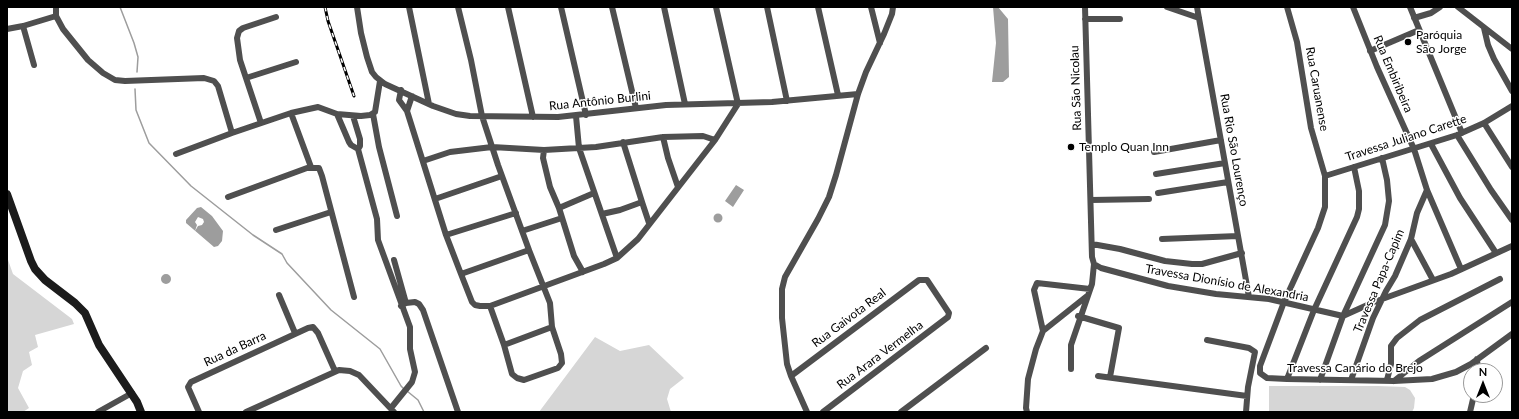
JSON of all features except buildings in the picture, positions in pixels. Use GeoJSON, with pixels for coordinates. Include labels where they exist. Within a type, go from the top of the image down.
{"type":"FeatureCollection","features":[{"type":"Feature","properties":{"kind":"main road"},"geometry":{"type":"LineString","coordinates":[[7,194],[35,269],[45,280],[75,303],[84,313],[99,345],[132,393],[141,412]]}},
{"type":"Feature","properties":{"kind":"street"},"geometry":{"type":"LineString","coordinates":[[56,7],[56,16],[63,29],[88,60],[103,73],[115,80],[125,81],[204,78],[214,81],[218,86],[232,133]]}},
{"type":"Feature","properties":{"kind":"street"},"geometry":{"type":"LineString","coordinates":[[357,7],[367,57],[372,72],[380,81],[375,112],[373,114],[379,147],[397,216]]}},
{"type":"Feature","properties":{"kind":"street"},"geometry":{"type":"LineString","coordinates":[[409,7],[429,104]]}},
{"type":"Feature","properties":{"kind":"street"},"geometry":{"type":"LineString","coordinates":[[458,7],[471,60],[482,116],[502,176],[550,303],[552,327],[561,354],[562,363],[558,368],[524,380],[517,378],[512,374],[504,345],[490,306]]}},
{"type":"Feature","properties":{"kind":"street"},"geometry":{"type":"LineString","coordinates":[[508,7],[533,117]]}},
{"type":"Feature","properties":{"kind":"street"},"geometry":{"type":"LineString","coordinates":[[561,7],[586,115]]}},
{"type":"Feature","properties":{"kind":"street"},"geometry":{"type":"LineString","coordinates":[[612,7],[636,108]]}},
{"type":"Feature","properties":{"kind":"street"},"geometry":{"type":"LineString","coordinates":[[664,7],[685,104]]}},
{"type":"Feature","properties":{"kind":"street"},"geometry":{"type":"LineString","coordinates":[[401,90],[399,100],[407,111],[446,236],[472,302],[475,305],[490,306],[617,258],[638,239],[715,140],[738,104],[716,7]]}},
{"type":"Feature","properties":{"kind":"street"},"geometry":{"type":"LineString","coordinates":[[767,7],[787,101]]}},
{"type":"Feature","properties":{"kind":"street"},"geometry":{"type":"LineString","coordinates":[[818,7],[838,95]]}},
{"type":"Feature","properties":{"kind":"street"},"geometry":{"type":"LineString","coordinates":[[870,7],[880,43]]}},
{"type":"Feature","properties":{"kind":"street"},"geometry":{"type":"LineString","coordinates":[[807,412],[787,364],[784,347],[781,300],[782,289],[785,276],[829,197],[858,94],[889,23],[893,7]]}},
{"type":"Feature","properties":{"kind":"street","name":"Rua São Nicolau"},"geometry":{"type":"LineString","coordinates":[[1071,369],[1071,345],[1079,316],[1090,289],[1094,264],[1092,244],[1085,7]]}},
{"type":"Feature","properties":{"kind":"street"},"geometry":{"type":"LineString","coordinates":[[1167,7],[1199,18]]}},
{"type":"Feature","properties":{"kind":"street","name":"Rua Rio São Lourenço"},"geometry":{"type":"LineString","coordinates":[[1197,7],[1249,297]]}},
{"type":"Feature","properties":{"kind":"street","name":"Rua Caruanense"},"geometry":{"type":"LineString","coordinates":[[1260,371],[1284,302],[1322,216],[1325,198],[1324,176],[1310,128],[1297,42],[1287,7]]}},
{"type":"Feature","properties":{"kind":"street","name":"Rua Embiribeira"},"geometry":{"type":"LineString","coordinates":[[1353,7],[1370,51],[1414,149],[1427,190],[1461,269]]}},
{"type":"Feature","properties":{"kind":"street"},"geometry":{"type":"LineString","coordinates":[[1410,7],[1460,134],[1491,190],[1512,220]]}},
{"type":"Feature","properties":{"kind":"street"},"geometry":{"type":"LineString","coordinates":[[1414,18],[1431,14],[1440,7]]}},
{"type":"Feature","properties":{"kind":"street"},"geometry":{"type":"LineString","coordinates":[[1458,7],[1512,49]]}},
{"type":"Feature","properties":{"kind":"street"},"geometry":{"type":"LineString","coordinates":[[7,29],[23,26],[56,16]]}},
{"type":"Feature","properties":{"kind":"street"},"geometry":{"type":"LineString","coordinates":[[261,123],[246,78],[237,45],[237,38],[239,31],[249,25],[276,17]]}},
{"type":"Feature","properties":{"kind":"street"},"geometry":{"type":"LineString","coordinates":[[1085,19],[1120,19]]}},
{"type":"Feature","properties":{"kind":"street"},"geometry":{"type":"LineString","coordinates":[[23,26],[34,64]]}},
{"type":"Feature","properties":{"kind":"street"},"geometry":{"type":"LineString","coordinates":[[1484,28],[1488,45],[1494,59],[1512,91]]}},
{"type":"Feature","properties":{"kind":"street"},"geometry":{"type":"LineString","coordinates":[[1370,51],[1419,30]]}},
{"type":"Feature","properties":{"kind":"street"},"geometry":{"type":"LineString","coordinates":[[246,78],[296,62]]}},
{"type":"Feature","properties":{"kind":"street","name":"Rua Antônio Burlini"},"geometry":{"type":"LineString","coordinates":[[380,81],[429,104],[456,114],[482,116],[576,116],[636,108],[685,104],[738,104],[858,94]]}},
{"type":"Feature","properties":{"kind":"street"},"geometry":{"type":"LineString","coordinates":[[407,111],[412,96]]}},
{"type":"Feature","properties":{"kind":"street","name":"Travessa Juliano Carette"},"geometry":{"type":"LineString","coordinates":[[1324,176],[1354,168],[1460,134],[1484,123],[1512,106]]}},
{"type":"Feature","properties":{"kind":"street"},"geometry":{"type":"LineString","coordinates":[[176,154],[291,113],[318,107],[337,114],[353,116],[373,114]]}},
{"type":"Feature","properties":{"kind":"street"},"geometry":{"type":"LineString","coordinates":[[291,113],[311,167]]}},
{"type":"Feature","properties":{"kind":"street"},"geometry":{"type":"LineString","coordinates":[[337,114],[349,142],[358,149]]}},
{"type":"Feature","properties":{"kind":"street"},"geometry":{"type":"LineString","coordinates":[[353,116],[360,139],[360,146],[358,149],[377,219],[378,240],[404,304]]}},
{"type":"Feature","properties":{"kind":"street"},"geometry":{"type":"LineString","coordinates":[[576,116],[579,148],[617,258]]}},
{"type":"Feature","properties":{"kind":"street"},"geometry":{"type":"LineString","coordinates":[[1484,123],[1512,167]]}},
{"type":"Feature","properties":{"kind":"street"},"geometry":{"type":"LineString","coordinates":[[423,161],[450,152],[492,147],[544,150],[579,148],[596,147],[663,137],[703,136],[715,140]]}},
{"type":"Feature","properties":{"kind":"street"},"geometry":{"type":"LineString","coordinates":[[663,137],[668,158],[678,187]]}},
{"type":"Feature","properties":{"kind":"street"},"geometry":{"type":"LineString","coordinates":[[1154,152],[1221,140]]}},
{"type":"Feature","properties":{"kind":"street"},"geometry":{"type":"LineString","coordinates":[[623,142],[649,223]]}},
{"type":"Feature","properties":{"kind":"street"},"geometry":{"type":"LineString","coordinates":[[1431,144],[1460,198],[1496,252]]}},
{"type":"Feature","properties":{"kind":"street"},"geometry":{"type":"LineString","coordinates":[[544,150],[543,158],[550,187],[559,208],[574,256],[583,272]]}},
{"type":"Feature","properties":{"kind":"street"},"geometry":{"type":"LineString","coordinates":[[1320,380],[1343,316],[1381,235],[1387,217],[1388,192],[1382,158]]}},
{"type":"Feature","properties":{"kind":"street"},"geometry":{"type":"LineString","coordinates":[[1156,174],[1225,163]]}},
{"type":"Feature","properties":{"kind":"street"},"geometry":{"type":"LineString","coordinates":[[228,197],[311,167],[320,169],[354,297]]}},
{"type":"Feature","properties":{"kind":"street"},"geometry":{"type":"LineString","coordinates":[[1287,379],[1314,310],[1357,217],[1359,209],[1359,196],[1354,168]]}},
{"type":"Feature","properties":{"kind":"street"},"geometry":{"type":"LineString","coordinates":[[435,199],[502,176]]}},
{"type":"Feature","properties":{"kind":"street"},"geometry":{"type":"LineString","coordinates":[[1158,193],[1228,182]]}},
{"type":"Feature","properties":{"kind":"street","name":"Travessa Papa-Capim"},"geometry":{"type":"LineString","coordinates":[[1351,380],[1373,318],[1395,276],[1411,239],[1417,213],[1427,190]]}},
{"type":"Feature","properties":{"kind":"street"},"geometry":{"type":"LineString","coordinates":[[559,208],[594,193]]}},
{"type":"Feature","properties":{"kind":"street"},"geometry":{"type":"LineString","coordinates":[[1091,200],[1149,199]]}},
{"type":"Feature","properties":{"kind":"street"},"geometry":{"type":"LineString","coordinates":[[602,214],[620,210],[642,202]]}},
{"type":"Feature","properties":{"kind":"street"},"geometry":{"type":"LineString","coordinates":[[276,230],[331,212]]}},
{"type":"Feature","properties":{"kind":"street"},"geometry":{"type":"LineString","coordinates":[[446,236],[516,213]]}},
{"type":"Feature","properties":{"kind":"street"},"geometry":{"type":"LineString","coordinates":[[522,231],[562,218]]}},
{"type":"Feature","properties":{"kind":"street"},"geometry":{"type":"LineString","coordinates":[[1162,239],[1238,236]]}},
{"type":"Feature","properties":{"kind":"street"},"geometry":{"type":"LineString","coordinates":[[1411,239],[1433,280]]}},
{"type":"Feature","properties":{"kind":"street"},"geometry":{"type":"LineString","coordinates":[[1092,244],[1120,249],[1165,261],[1192,264],[1202,264],[1242,253]]}},
{"type":"Feature","properties":{"kind":"street"},"geometry":{"type":"LineString","coordinates":[[1343,316],[1382,299],[1461,269],[1512,246]]}},
{"type":"Feature","properties":{"kind":"street"},"geometry":{"type":"LineString","coordinates":[[461,274],[529,250]]}},
{"type":"Feature","properties":{"kind":"street"},"geometry":{"type":"LineString","coordinates":[[246,412],[335,371],[350,371],[359,375],[393,410],[412,382],[416,372],[410,349],[410,327],[394,260]]}},
{"type":"Feature","properties":{"kind":"street","name":"Travessa Dionísio de Alexandria"},"geometry":{"type":"LineString","coordinates":[[1094,264],[1101,268],[1168,286],[1209,293],[1284,302],[1343,316]]}},
{"type":"Feature","properties":{"kind":"street","name":"Rua Gaivota Real"},"geometry":{"type":"LineString","coordinates":[[791,376],[922,279],[927,280],[949,312],[949,316]]}},
{"type":"Feature","properties":{"kind":"street"},"geometry":{"type":"LineString","coordinates":[[1387,380],[1391,364],[1391,346],[1397,338],[1420,320],[1500,279]]}},
{"type":"Feature","properties":{"kind":"street"},"geometry":{"type":"LineString","coordinates":[[1027,412],[1028,379],[1043,331],[1034,290],[1037,283],[1090,289]]}},
{"type":"Feature","properties":{"kind":"street"},"geometry":{"type":"LineString","coordinates":[[279,295],[295,333]]}},
{"type":"Feature","properties":{"kind":"street"},"geometry":{"type":"LineString","coordinates":[[1043,331],[1087,296]]}},
{"type":"Feature","properties":{"kind":"street"},"geometry":{"type":"LineString","coordinates":[[404,304],[415,302],[419,304],[423,310],[458,412]]}},
{"type":"Feature","properties":{"kind":"street"},"geometry":{"type":"LineString","coordinates":[[1394,381],[1418,361],[1512,302]]}},
{"type":"Feature","properties":{"kind":"street","name":"Rua Arara Vermelha"},"geometry":{"type":"LineString","coordinates":[[823,412],[949,316]]}},
{"type":"Feature","properties":{"kind":"street"},"geometry":{"type":"LineString","coordinates":[[1079,316],[1119,328],[1110,378]]}},
{"type":"Feature","properties":{"kind":"street","name":"Rua da Barra"},"geometry":{"type":"LineString","coordinates":[[199,412],[188,387],[191,382],[295,333],[311,327],[316,329],[335,371]]}},
{"type":"Feature","properties":{"kind":"street"},"geometry":{"type":"LineString","coordinates":[[504,345],[552,327]]}},
{"type":"Feature","properties":{"kind":"street","name":"Travessa Canário do Brejo"},"geometry":{"type":"LineString","coordinates":[[1260,371],[1267,378],[1394,381],[1424,380],[1444,377],[1456,372],[1512,334]]}},
{"type":"Feature","properties":{"kind":"street"},"geometry":{"type":"LineString","coordinates":[[1207,340],[1253,349],[1256,355],[1250,374],[1246,412]]}},
{"type":"Feature","properties":{"kind":"street"},"geometry":{"type":"LineString","coordinates":[[901,412],[986,348]]}},
{"type":"Feature","properties":{"kind":"street"},"geometry":{"type":"LineString","coordinates":[[1477,359],[1477,363]]}},
{"type":"Feature","properties":{"kind":"street"},"geometry":{"type":"LineString","coordinates":[[1250,374],[1260,371]]}},
{"type":"Feature","properties":{"kind":"street"},"geometry":{"type":"LineString","coordinates":[[1098,376],[1247,396]]}},
{"type":"Feature","properties":{"kind":"street"},"geometry":{"type":"LineString","coordinates":[[98,412],[132,393]]}},
{"type":"Feature","properties":{"kind":"shaded area"},"geometry":{"type":"Polygon","coordinates":[[[993,7],[998,7],[1008,19],[1009,77],[1003,82],[992,82],[996,43],[993,7]]]}},
{"type":"Feature","properties":{"kind":"shaded area"},"geometry":{"type":"Polygon","coordinates":[[[736,185],[744,190],[733,207],[725,201],[736,185]]]}},
{"type":"Feature","properties":{"kind":"shaded area"},"geometry":{"type":"Polygon","coordinates":[[[201,207],[212,216],[223,231],[222,241],[218,246],[214,247],[186,223],[186,220],[197,208],[201,207]]]}},
{"type":"Feature","properties":{"kind":"shaded area"},"geometry":{"type":"Polygon","coordinates":[[[716,214],[720,214],[722,218],[720,222],[716,222],[714,220],[714,216],[716,214]]]}},
{"type":"Feature","properties":{"kind":"shaded area"},"geometry":{"type":"Polygon","coordinates":[[[7,257],[13,274],[72,319],[74,324],[35,335],[38,347],[29,352],[32,365],[23,371],[18,388],[29,408],[23,412],[7,412],[7,257]]]}},
{"type":"Feature","properties":{"kind":"shaded area"},"geometry":{"type":"Polygon","coordinates":[[[164,274],[168,274],[171,279],[168,284],[164,284],[161,281],[161,277],[164,274]]]}},
{"type":"Feature","properties":{"kind":"shaded area"},"geometry":{"type":"Polygon","coordinates":[[[595,337],[620,351],[649,345],[684,378],[670,389],[667,399],[671,412],[539,412],[595,337]]]}},
{"type":"Feature","properties":{"kind":"shaded area"},"geometry":{"type":"Polygon","coordinates":[[[1269,386],[1405,387],[1410,390],[1415,398],[1414,408],[1412,412],[1269,412],[1269,386]]]}},
{"type":"Feature","properties":{"kind":"pier"},"geometry":{"type":"Polygon","coordinates":[[[198,217],[203,219],[204,222],[202,225],[198,226],[195,231],[197,225],[195,222],[198,217]]]}},
{"type":"Feature","properties":{"kind":"waterway"},"geometry":{"type":"LineString","coordinates":[[120,7],[138,57],[137,72]]}},
{"type":"Feature","properties":{"kind":"waterway"},"geometry":{"type":"LineString","coordinates":[[135,89],[136,110],[149,143],[191,186],[253,235],[282,254],[287,263],[331,310],[380,349],[404,389]]}},
{"type":"Feature","properties":{"kind":"waterway"},"geometry":{"type":"LineString","coordinates":[[407,391],[418,400],[424,412]]}},
{"type":"Feature","properties":{"kind":"railway"},"geometry":{"type":"LineString","coordinates":[[325,7],[328,21],[354,96]]}},
{"type":"Feature","properties":{"kind":"place","name":"Paróquia São Jorge"},"geometry":{"type":"Point","coordinates":[1408,42]}},
{"type":"Feature","properties":{"kind":"place","name":"Templo Quan Inn"},"geometry":{"type":"Point","coordinates":[1071,147]}}]}
